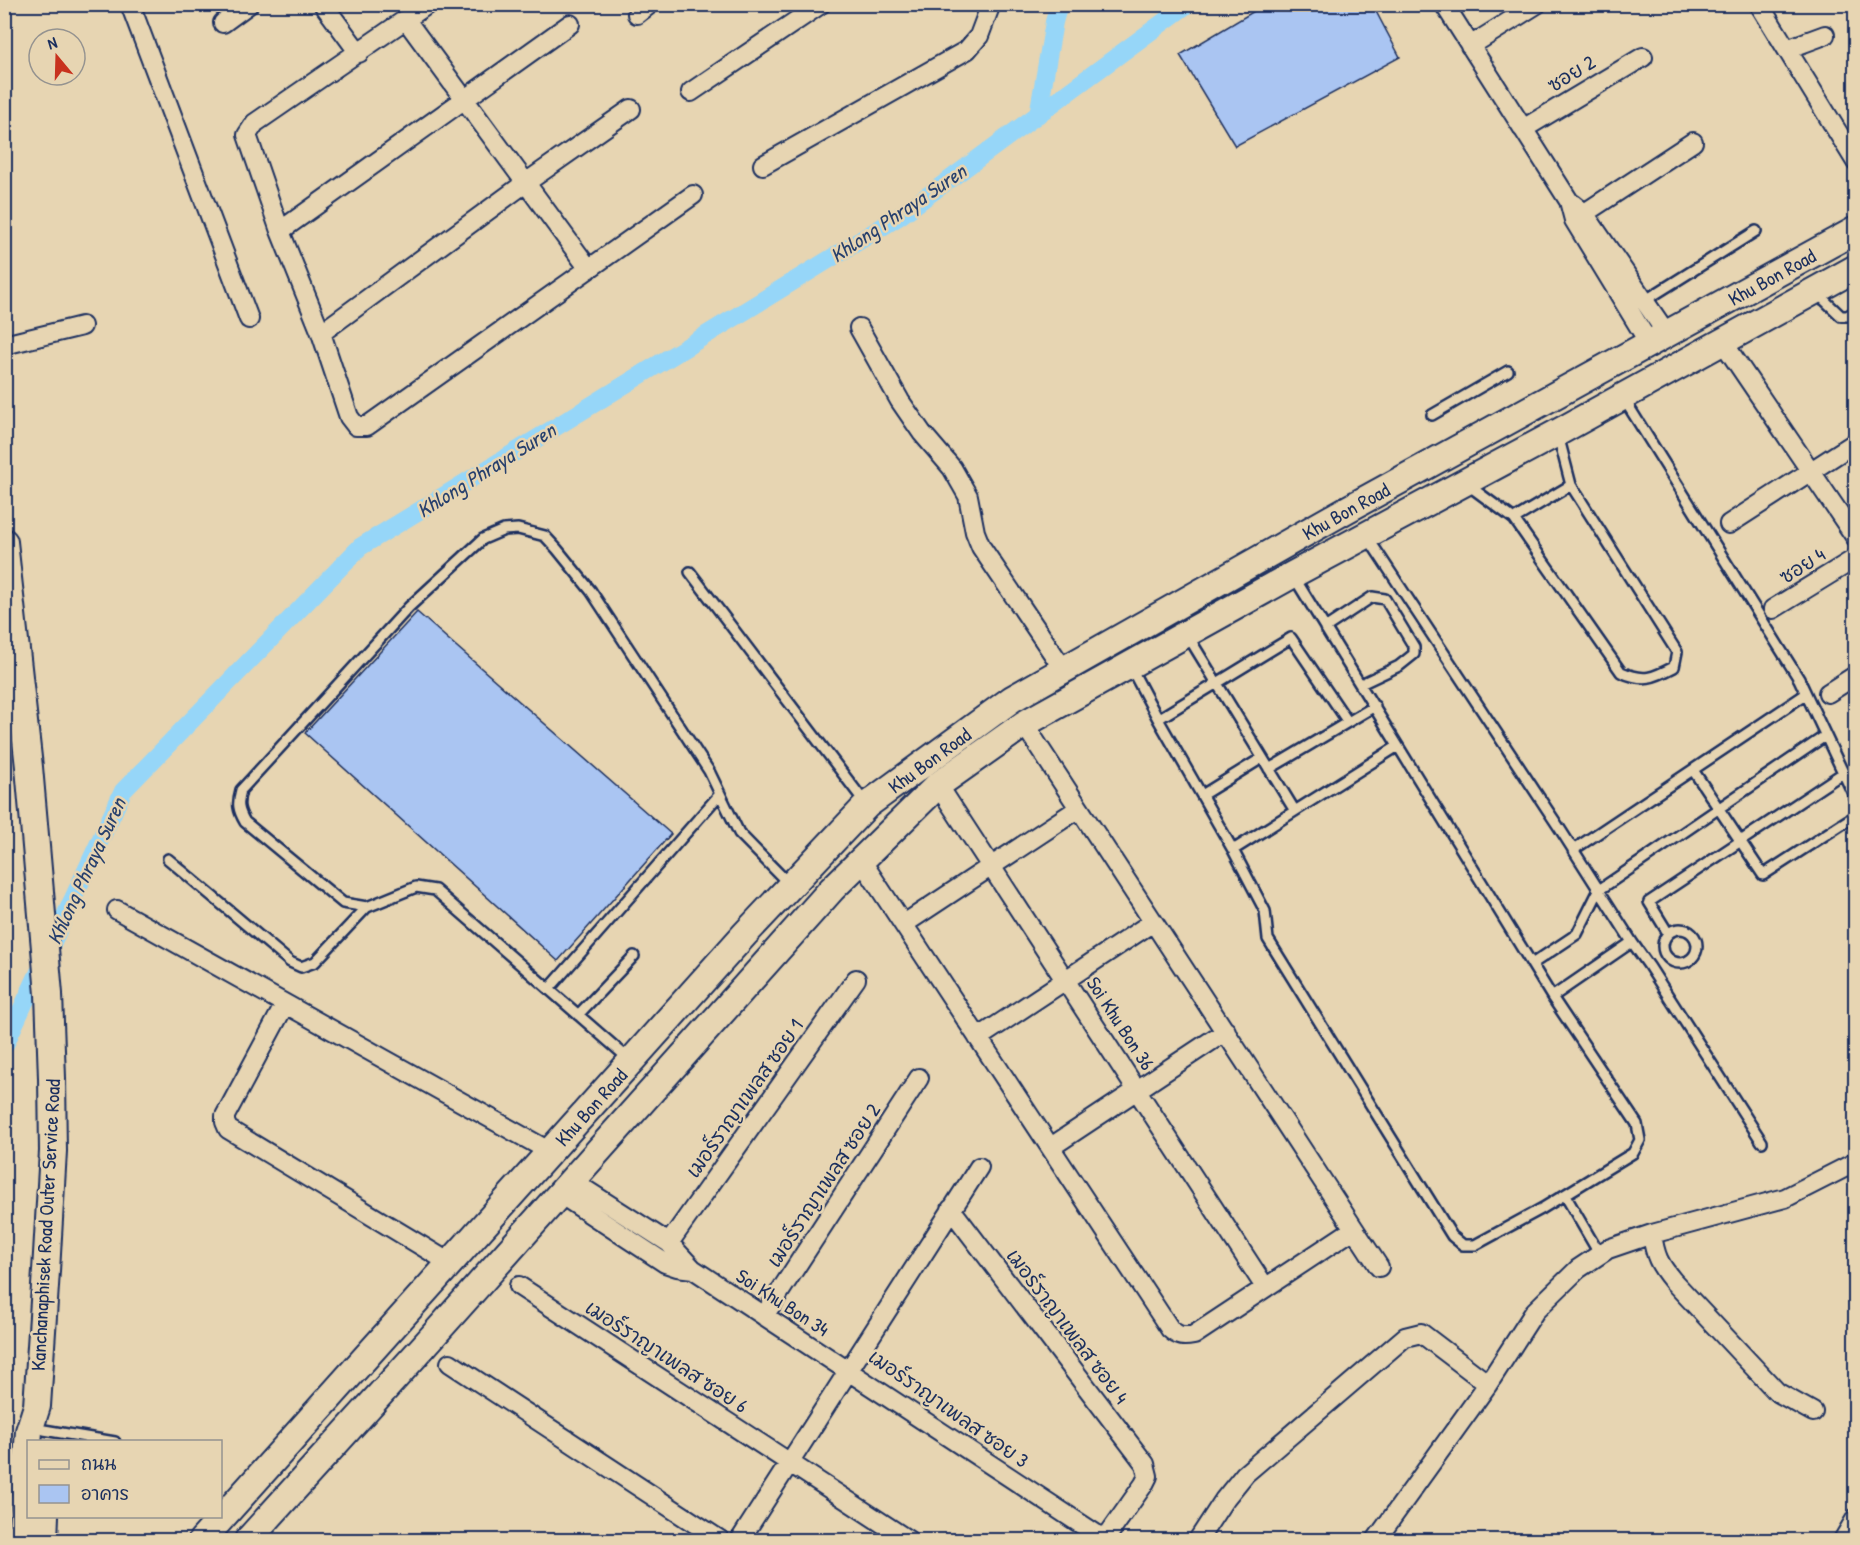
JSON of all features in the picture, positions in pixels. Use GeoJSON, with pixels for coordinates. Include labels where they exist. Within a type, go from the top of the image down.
{"type":"FeatureCollection","features":[{"type":"Feature","properties":{"kind":"main road","name":"Khu Bon Road"},"geometry":{"type":"LineString","coordinates":[[222,1518],[630,1060],[790,885],[867,806],[1012,699],[1856,230]]}},
{"type":"Feature","properties":{"kind":"main road","name":"Khu Bon Road"},"geometry":{"type":"LineString","coordinates":[[248,1540],[825,898],[938,785],[1024,724],[1292,575],[1557,433],[1856,268]]}},
{"type":"Feature","properties":{"kind":"main road","name":"Kanchanaphisek Road Outer Service Road"},"geometry":{"type":"LineString","coordinates":[[4,542],[29,767],[49,994],[52,1078],[52,1151],[37,1406],[28,1440]]}},
{"type":"Feature","properties":{"kind":"main road"},"geometry":{"type":"LineString","coordinates":[[1246,567],[1261,593]]}},
{"type":"Feature","properties":{"kind":"main road","name":"Kanchanaphisek Road Outer Service Road"},"geometry":{"type":"LineString","coordinates":[[37,1406],[44,1436]]}},
{"type":"Feature","properties":{"kind":"main road","name":"Kanchanaphisek Road Outer Service Road"},"geometry":{"type":"LineString","coordinates":[[21,1540],[27,1458]]}},
{"type":"Feature","properties":{"kind":"main road"},"geometry":{"type":"LineString","coordinates":[[44,1540],[45,1518]]}},
{"type":"Feature","properties":{"kind":"main road","name":"Khu Bon Road"},"geometry":{"type":"LineString","coordinates":[[202,1540],[222,1518]]}},
{"type":"Feature","properties":{"kind":"street"},"geometry":{"type":"LineString","coordinates":[[129,4],[249,319]]}},
{"type":"Feature","properties":{"kind":"street"},"geometry":{"type":"LineString","coordinates":[[223,23],[249,4]]}},
{"type":"Feature","properties":{"kind":"street"},"geometry":{"type":"LineString","coordinates":[[323,4],[358,53]]}},
{"type":"Feature","properties":{"kind":"street"},"geometry":{"type":"LineString","coordinates":[[428,4],[255,123],[248,131],[247,138],[280,231],[321,333],[349,417],[356,426],[367,426],[693,195]]}},
{"type":"Feature","properties":{"kind":"street"},"geometry":{"type":"LineString","coordinates":[[691,92],[821,4]]}},
{"type":"Feature","properties":{"kind":"street"},"geometry":{"type":"LineString","coordinates":[[763,165],[967,50],[978,36],[991,4]]}},
{"type":"Feature","properties":{"kind":"street"},"geometry":{"type":"LineString","coordinates":[[1444,4],[1658,338]]}},
{"type":"Feature","properties":{"kind":"street"},"geometry":{"type":"LineString","coordinates":[[1470,46],[1537,4]]}},
{"type":"Feature","properties":{"kind":"street"},"geometry":{"type":"LineString","coordinates":[[1759,4],[1856,162]]}},
{"type":"Feature","properties":{"kind":"street"},"geometry":{"type":"LineString","coordinates":[[406,20],[524,184],[589,269]]}},
{"type":"Feature","properties":{"kind":"street"},"geometry":{"type":"LineString","coordinates":[[280,231],[570,24]]}},
{"type":"Feature","properties":{"kind":"street"},"geometry":{"type":"LineString","coordinates":[[1787,50],[1825,35]]}},
{"type":"Feature","properties":{"kind":"street","name":"ซอย 2"},"geometry":{"type":"LineString","coordinates":[[1523,129],[1642,57]]}},
{"type":"Feature","properties":{"kind":"street"},"geometry":{"type":"LineString","coordinates":[[321,333],[524,184],[631,109]]}},
{"type":"Feature","properties":{"kind":"street"},"geometry":{"type":"LineString","coordinates":[[1579,216],[1693,142]]}},
{"type":"Feature","properties":{"kind":"street"},"geometry":{"type":"LineString","coordinates":[[4,345],[82,326]]}},
{"type":"Feature","properties":{"kind":"street"},"geometry":{"type":"LineString","coordinates":[[859,328],[900,401],[922,433],[952,468],[968,496],[975,532],[981,547],[1064,670]]}},
{"type":"Feature","properties":{"kind":"street"},"geometry":{"type":"LineString","coordinates":[[1723,342],[1856,538]]}},
{"type":"Feature","properties":{"kind":"street"},"geometry":{"type":"LineString","coordinates":[[1729,524],[1856,442]]}},
{"type":"Feature","properties":{"kind":"street","name":"ซอย 4"},"geometry":{"type":"LineString","coordinates":[[1773,609],[1856,558]]}},
{"type":"Feature","properties":{"kind":"street"},"geometry":{"type":"LineString","coordinates":[[1828,693],[1856,675]]}},
{"type":"Feature","properties":{"kind":"street"},"geometry":{"type":"LineString","coordinates":[[1024,724],[1379,1267]]}},
{"type":"Feature","properties":{"kind":"street","name":"Soi Khu Bon 36"},"geometry":{"type":"LineString","coordinates":[[938,785],[1265,1287]]}},
{"type":"Feature","properties":{"kind":"street"},"geometry":{"type":"LineString","coordinates":[[904,924],[1078,809]]}},
{"type":"Feature","properties":{"kind":"street"},"geometry":{"type":"LineString","coordinates":[[861,860],[1170,1329],[1177,1336],[1194,1335],[1354,1229]]}},
{"type":"Feature","properties":{"kind":"street"},"geometry":{"type":"LineString","coordinates":[[117,910],[549,1151]]}},
{"type":"Feature","properties":{"kind":"street"},"geometry":{"type":"LineString","coordinates":[[978,1038],[1153,921]]}},
{"type":"Feature","properties":{"kind":"street","name":"เมอร์ราญาเพลส ซอย 1"},"geometry":{"type":"LineString","coordinates":[[669,1243],[856,979]]}},
{"type":"Feature","properties":{"kind":"street"},"geometry":{"type":"LineString","coordinates":[[285,1004],[225,1116],[228,1129],[450,1263]]}},
{"type":"Feature","properties":{"kind":"street"},"geometry":{"type":"LineString","coordinates":[[1051,1147],[1226,1032]]}},
{"type":"Feature","properties":{"kind":"street","name":"เมอร์ราญาเพลส ซอย 2"},"geometry":{"type":"LineString","coordinates":[[764,1316],[919,1078]]}},
{"type":"Feature","properties":{"kind":"street"},"geometry":{"type":"LineString","coordinates":[[1376,1540],[1488,1384],[1535,1311],[1578,1269],[1608,1249],[1652,1234],[1785,1198],[1856,1162]]}},
{"type":"Feature","properties":{"kind":"street","name":"เมอร์ราญาเพลส ซอย 3"},"geometry":{"type":"LineString","coordinates":[[979,1167],[849,1372],[1099,1536]]}},
{"type":"Feature","properties":{"kind":"street","name":"Soi Khu Bon 34"},"geometry":{"type":"LineString","coordinates":[[566,1188],[669,1243],[693,1269],[849,1372]]}},
{"type":"Feature","properties":{"kind":"street","name":"Soi Khu Bon 34"},"geometry":{"type":"LineString","coordinates":[[566,1188],[665,1263],[693,1269]]}},
{"type":"Feature","properties":{"kind":"street","name":"เมอร์ราญาเพลส ซอย 4"},"geometry":{"type":"LineString","coordinates":[[951,1209],[1148,1471],[1144,1484],[1112,1532],[1099,1536]]}},
{"type":"Feature","properties":{"kind":"street"},"geometry":{"type":"LineString","coordinates":[[1652,1234],[1655,1254],[1660,1265],[1673,1281],[1777,1392],[1813,1412]]}},
{"type":"Feature","properties":{"kind":"street","name":"เมอร์ราญาเพลส ซอย 6"},"geometry":{"type":"LineString","coordinates":[[519,1286],[908,1540]]}},
{"type":"Feature","properties":{"kind":"street"},"geometry":{"type":"LineString","coordinates":[[1198,1540],[1224,1500],[1245,1474],[1405,1337],[1421,1333],[1488,1384]]}},
{"type":"Feature","properties":{"kind":"street"},"geometry":{"type":"LineString","coordinates":[[450,1363],[720,1540]]}},
{"type":"Feature","properties":{"kind":"street"},"geometry":{"type":"LineString","coordinates":[[740,1540],[849,1372]]}},
{"type":"Feature","properties":{"kind":"street"},"geometry":{"type":"LineString","coordinates":[[1843,1540],[1856,1518]]}},
{"type":"Feature","properties":{"kind":"lane"},"geometry":{"type":"LineString","coordinates":[[1637,306],[1756,231]]}},
{"type":"Feature","properties":{"kind":"lane"},"geometry":{"type":"LineString","coordinates":[[1815,291],[1841,316],[1847,316],[1856,311]]}},
{"type":"Feature","properties":{"kind":"lane"},"geometry":{"type":"LineString","coordinates":[[1432,414],[1508,371]]}},
{"type":"Feature","properties":{"kind":"lane"},"geometry":{"type":"LineString","coordinates":[[1623,397],[1799,679],[1856,800]]}},
{"type":"Feature","properties":{"kind":"lane"},"geometry":{"type":"LineString","coordinates":[[1465,483],[1514,519],[1622,672],[1650,679],[1674,668],[1677,652],[1571,485],[1557,433]]}},
{"type":"Feature","properties":{"kind":"lane"},"geometry":{"type":"LineString","coordinates":[[1514,519],[1571,485]]}},
{"type":"Feature","properties":{"kind":"lane"},"geometry":{"type":"LineString","coordinates":[[367,907],[343,903],[245,822],[238,811],[237,803],[241,790],[409,608],[483,539],[504,530],[518,529],[545,536],[591,591],[709,771],[738,833],[790,885]]}},
{"type":"Feature","properties":{"kind":"lane"},"geometry":{"type":"LineString","coordinates":[[1366,536],[1762,1142]]}},
{"type":"Feature","properties":{"kind":"lane"},"geometry":{"type":"LineString","coordinates":[[690,572],[867,806]]}},
{"type":"Feature","properties":{"kind":"lane"},"geometry":{"type":"LineString","coordinates":[[1130,666],[1233,850],[1264,911],[1268,939],[1452,1236],[1463,1245],[1475,1245],[1565,1195],[1633,1153],[1640,1140],[1637,1124],[1552,997],[1375,706],[1292,575]]}},
{"type":"Feature","properties":{"kind":"lane"},"geometry":{"type":"LineString","coordinates":[[1325,628],[1372,597],[1385,599],[1414,647],[1414,654],[1399,666],[1361,684]]}},
{"type":"Feature","properties":{"kind":"lane"},"geometry":{"type":"LineString","coordinates":[[1187,634],[1294,811]]}},
{"type":"Feature","properties":{"kind":"lane"},"geometry":{"type":"LineString","coordinates":[[1158,719],[1291,638],[1348,722]]}},
{"type":"Feature","properties":{"kind":"lane"},"geometry":{"type":"LineString","coordinates":[[1573,850],[1806,694]]}},
{"type":"Feature","properties":{"kind":"lane"},"geometry":{"type":"LineString","coordinates":[[1269,769],[1375,706]]}},
{"type":"Feature","properties":{"kind":"lane"},"geometry":{"type":"LineString","coordinates":[[1532,964],[1577,934],[1599,890],[1825,736]]}},
{"type":"Feature","properties":{"kind":"lane"},"geometry":{"type":"LineString","coordinates":[[1233,850],[1398,746]]}},
{"type":"Feature","properties":{"kind":"lane"},"geometry":{"type":"LineString","coordinates":[[1202,795],[1262,758]]}},
{"type":"Feature","properties":{"kind":"lane"},"geometry":{"type":"LineString","coordinates":[[1693,770],[1763,875],[1856,815]]}},
{"type":"Feature","properties":{"kind":"lane"},"geometry":{"type":"LineString","coordinates":[[1668,933],[1649,902],[1843,773]]}},
{"type":"Feature","properties":{"kind":"lane"},"geometry":{"type":"LineString","coordinates":[[549,989],[720,794]]}},
{"type":"Feature","properties":{"kind":"lane"},"geometry":{"type":"LineString","coordinates":[[168,859],[290,962],[301,967],[315,962],[367,907],[417,887],[435,890],[630,1060]]}},
{"type":"Feature","properties":{"kind":"lane"},"geometry":{"type":"LineString","coordinates":[[1679,929],[1690,932],[1697,942],[1692,957],[1683,962],[1672,961],[1665,953],[1663,943],[1668,933],[1679,929]]}},
{"type":"Feature","properties":{"kind":"lane"},"geometry":{"type":"LineString","coordinates":[[1552,997],[1632,942]]}},
{"type":"Feature","properties":{"kind":"lane"},"geometry":{"type":"LineString","coordinates":[[1649,966],[1665,953]]}},
{"type":"Feature","properties":{"kind":"lane"},"geometry":{"type":"LineString","coordinates":[[578,1015],[634,956]]}},
{"type":"Feature","properties":{"kind":"lane"},"geometry":{"type":"LineString","coordinates":[[1565,1195],[1600,1255]]}},
{"type":"Feature","properties":{"kind":"lane"},"geometry":{"type":"LineString","coordinates":[[44,1436],[91,1440]]}},
{"type":"Feature","properties":{"kind":"building"},"geometry":{"type":"Polygon","coordinates":[[[1266,4],[1372,4],[1400,57],[1235,146],[1180,55],[1266,4]]]}},
{"type":"Feature","properties":{"kind":"building"},"geometry":{"type":"Polygon","coordinates":[[[417,612],[671,834],[558,961],[305,733],[417,612]]]}},
{"type":"Feature","properties":{"kind":"waterway","name":"Khlong Phraya Suren"},"geometry":{"type":"LineString","coordinates":[[1038,115],[1059,4]]}},
{"type":"Feature","properties":{"kind":"waterway","name":"Khlong Phraya Suren"},"geometry":{"type":"LineString","coordinates":[[4,1047],[123,791],[360,547],[900,216],[1188,4]]}}]}
